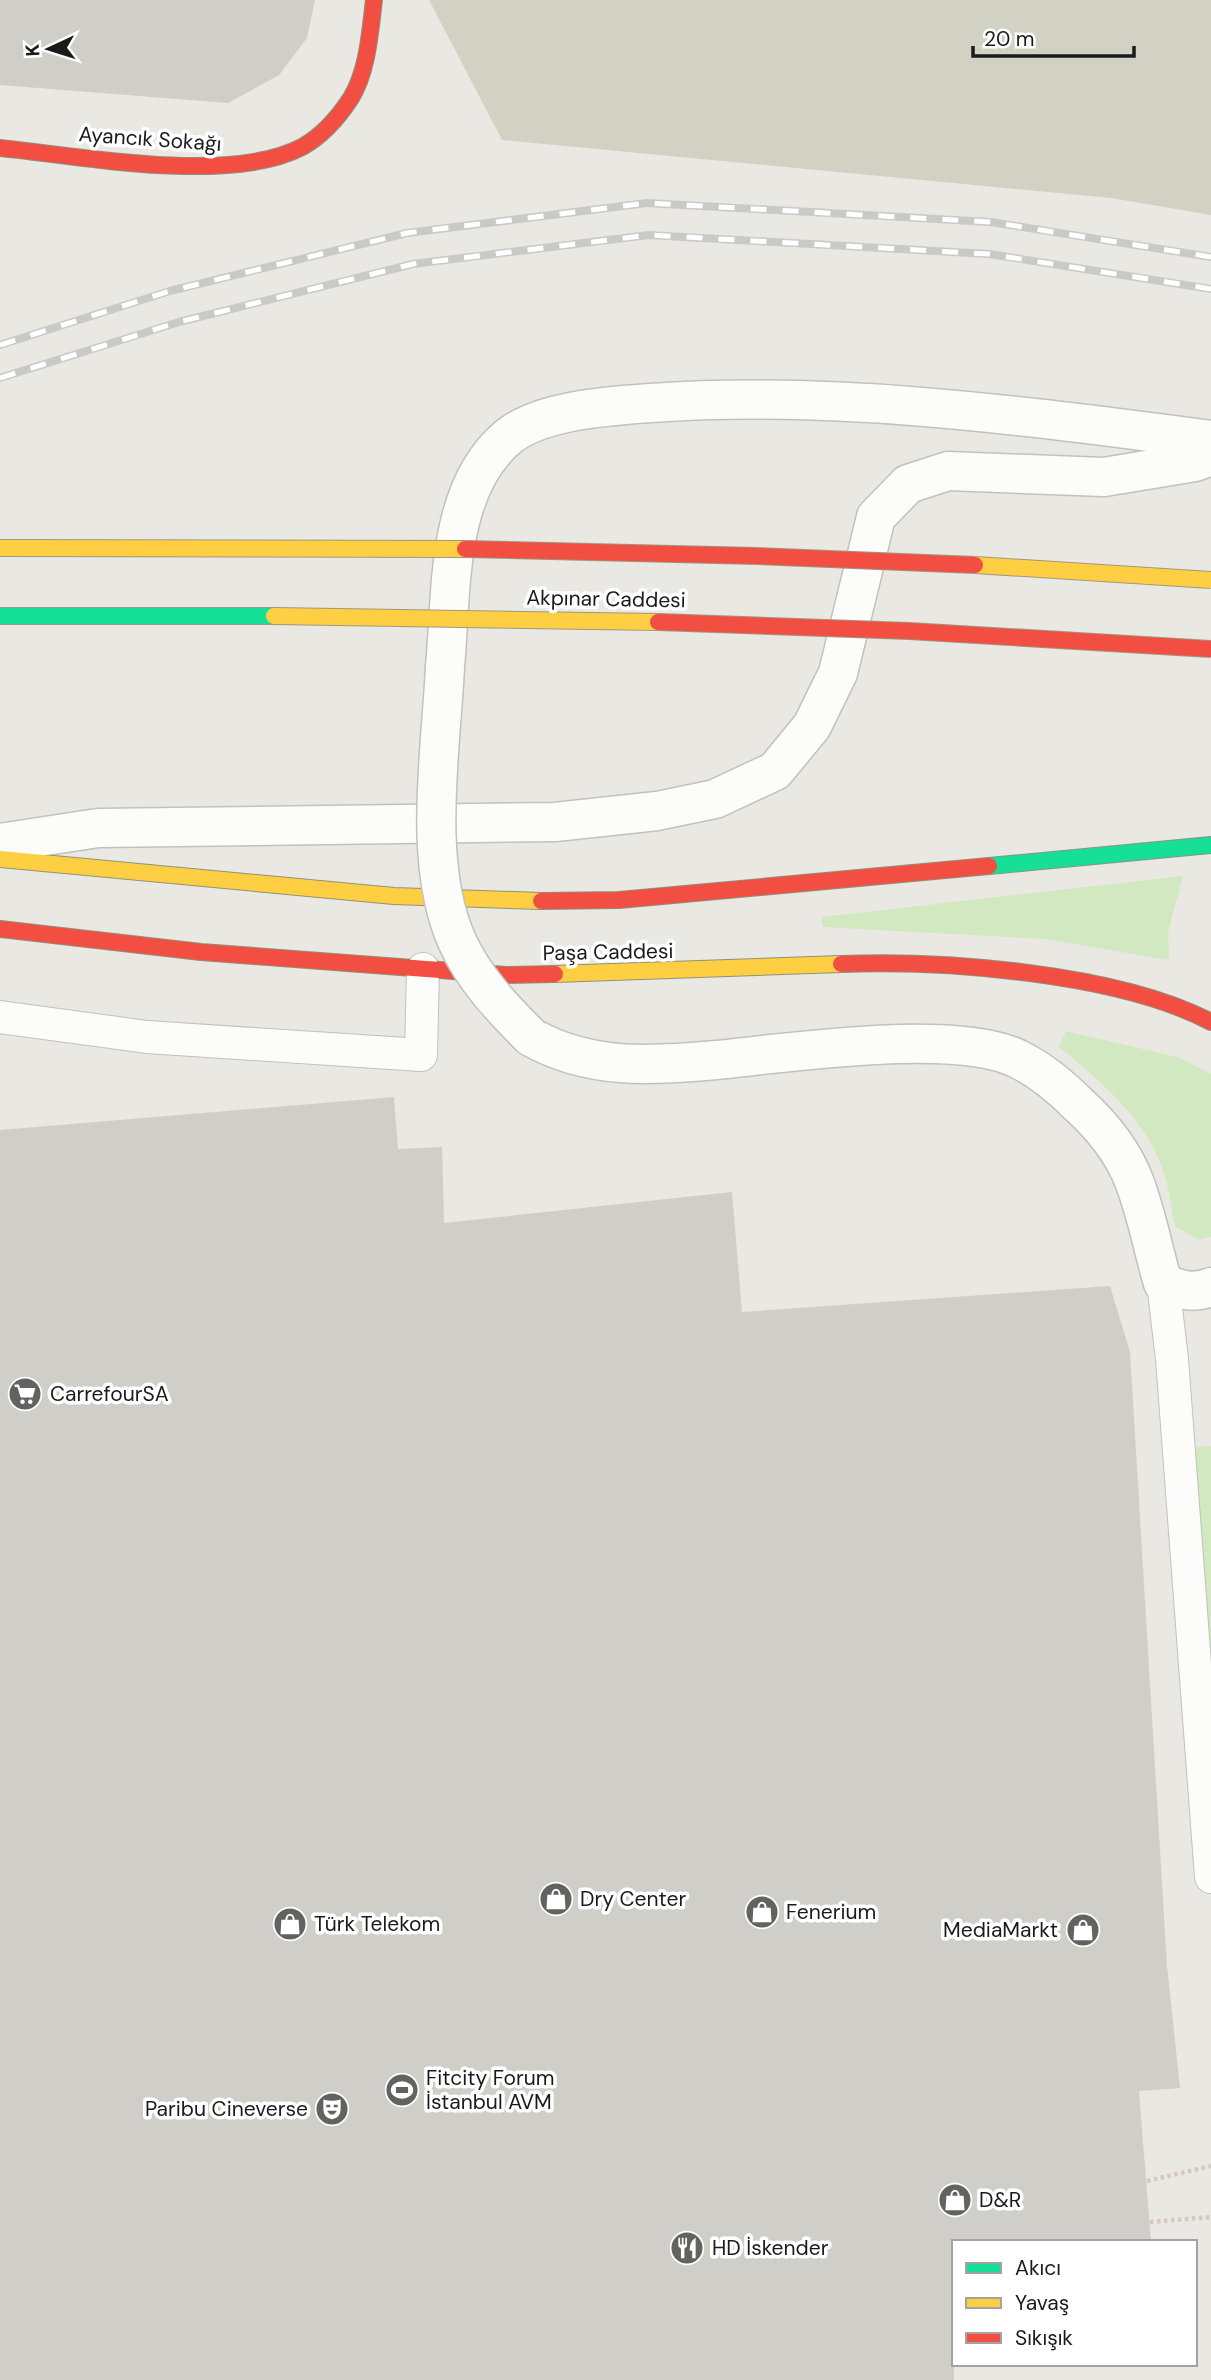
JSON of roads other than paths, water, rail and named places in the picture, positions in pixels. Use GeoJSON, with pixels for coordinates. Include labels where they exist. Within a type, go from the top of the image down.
{"type":"FeatureCollection","features":[{"type":"Feature","properties":{"kind":"main road","name":"Ayancık Sokağı"},"geometry":{"type":"LineString","coordinates":[[0,148],[198,167],[238,165],[293,152],[331,127],[359,82],[372,32],[374,0]]}},
{"type":"Feature","properties":{"kind":"main road"},"geometry":{"type":"LineString","coordinates":[[0,548],[241,547],[715,554],[900,560],[1211,580]]}},
{"type":"Feature","properties":{"kind":"main road","name":"Akpınar Caddesi"},"geometry":{"type":"LineString","coordinates":[[0,616],[233,614],[800,624],[1039,636],[1211,649]]}},
{"type":"Feature","properties":{"kind":"main road"},"geometry":{"type":"LineString","coordinates":[[0,859],[394,896],[491,901],[619,901],[1211,845]]}},
{"type":"Feature","properties":{"kind":"main road","name":"Paşa Caddesi"},"geometry":{"type":"LineString","coordinates":[[0,929],[201,952],[506,975],[649,973],[897,962],[1000,970],[1103,987],[1190,1011],[1211,1022]]}},
{"type":"Feature","properties":{"kind":"street"},"geometry":{"type":"LineString","coordinates":[[1211,440],[1042,418],[829,400],[697,400],[596,407],[551,417],[509,436],[481,468],[461,517],[445,667],[437,831],[443,891],[456,940],[489,994],[531,1037],[555,1051],[612,1065],[679,1064],[869,1045],[972,1046],[1019,1059],[1064,1090],[1104,1129],[1134,1180],[1163,1283],[1180,1290],[1200,1292],[1211,1287]]}},
{"type":"Feature","properties":{"kind":"street"},"geometry":{"type":"LineString","coordinates":[[0,842],[98,828],[555,822],[657,811],[715,799],[775,771],[812,726],[838,673],[876,517],[908,484],[948,471],[1104,477],[1195,462],[1211,456]]}},
{"type":"Feature","properties":{"kind":"lane"},"geometry":{"type":"LineString","coordinates":[[0,1017],[147,1037],[421,1055],[423,969]]}},
{"type":"Feature","properties":{"kind":"lane"},"geometry":{"type":"LineString","coordinates":[[1163,1283],[1172,1359],[1211,1877]]}},
{"type":"Feature","properties":{"kind":"railway"},"geometry":{"type":"LineString","coordinates":[[0,345],[170,291],[407,233],[647,203],[991,222],[1211,257]]}},
{"type":"Feature","properties":{"kind":"railway"},"geometry":{"type":"LineString","coordinates":[[0,378],[179,322],[413,264],[649,235],[989,254],[1211,289]]}},
{"type":"Feature","properties":{"kind":"place","name":"CarrefourSA"},"geometry":{"type":"Point","coordinates":[25,1394]}},
{"type":"Feature","properties":{"kind":"place","name":"Dry Center"},"geometry":{"type":"Point","coordinates":[556,1899]}},
{"type":"Feature","properties":{"kind":"place","name":"Fenerium"},"geometry":{"type":"Point","coordinates":[762,1912]}},
{"type":"Feature","properties":{"kind":"place","name":"Türk Telekom"},"geometry":{"type":"Point","coordinates":[290,1924]}},
{"type":"Feature","properties":{"kind":"place","name":"MediaMarkt"},"geometry":{"type":"Point","coordinates":[1083,1930]}},
{"type":"Feature","properties":{"kind":"place","name":"Fitcity Forum İstanbul AVM"},"geometry":{"type":"Point","coordinates":[402,2090]}},
{"type":"Feature","properties":{"kind":"place","name":"Paribu Cineverse"},"geometry":{"type":"Point","coordinates":[332,2109]}},
{"type":"Feature","properties":{"kind":"place","name":"D&R"},"geometry":{"type":"Point","coordinates":[955,2200]}},
{"type":"Feature","properties":{"kind":"place","name":"HD İskender"},"geometry":{"type":"Point","coordinates":[687,2248]}}]}
